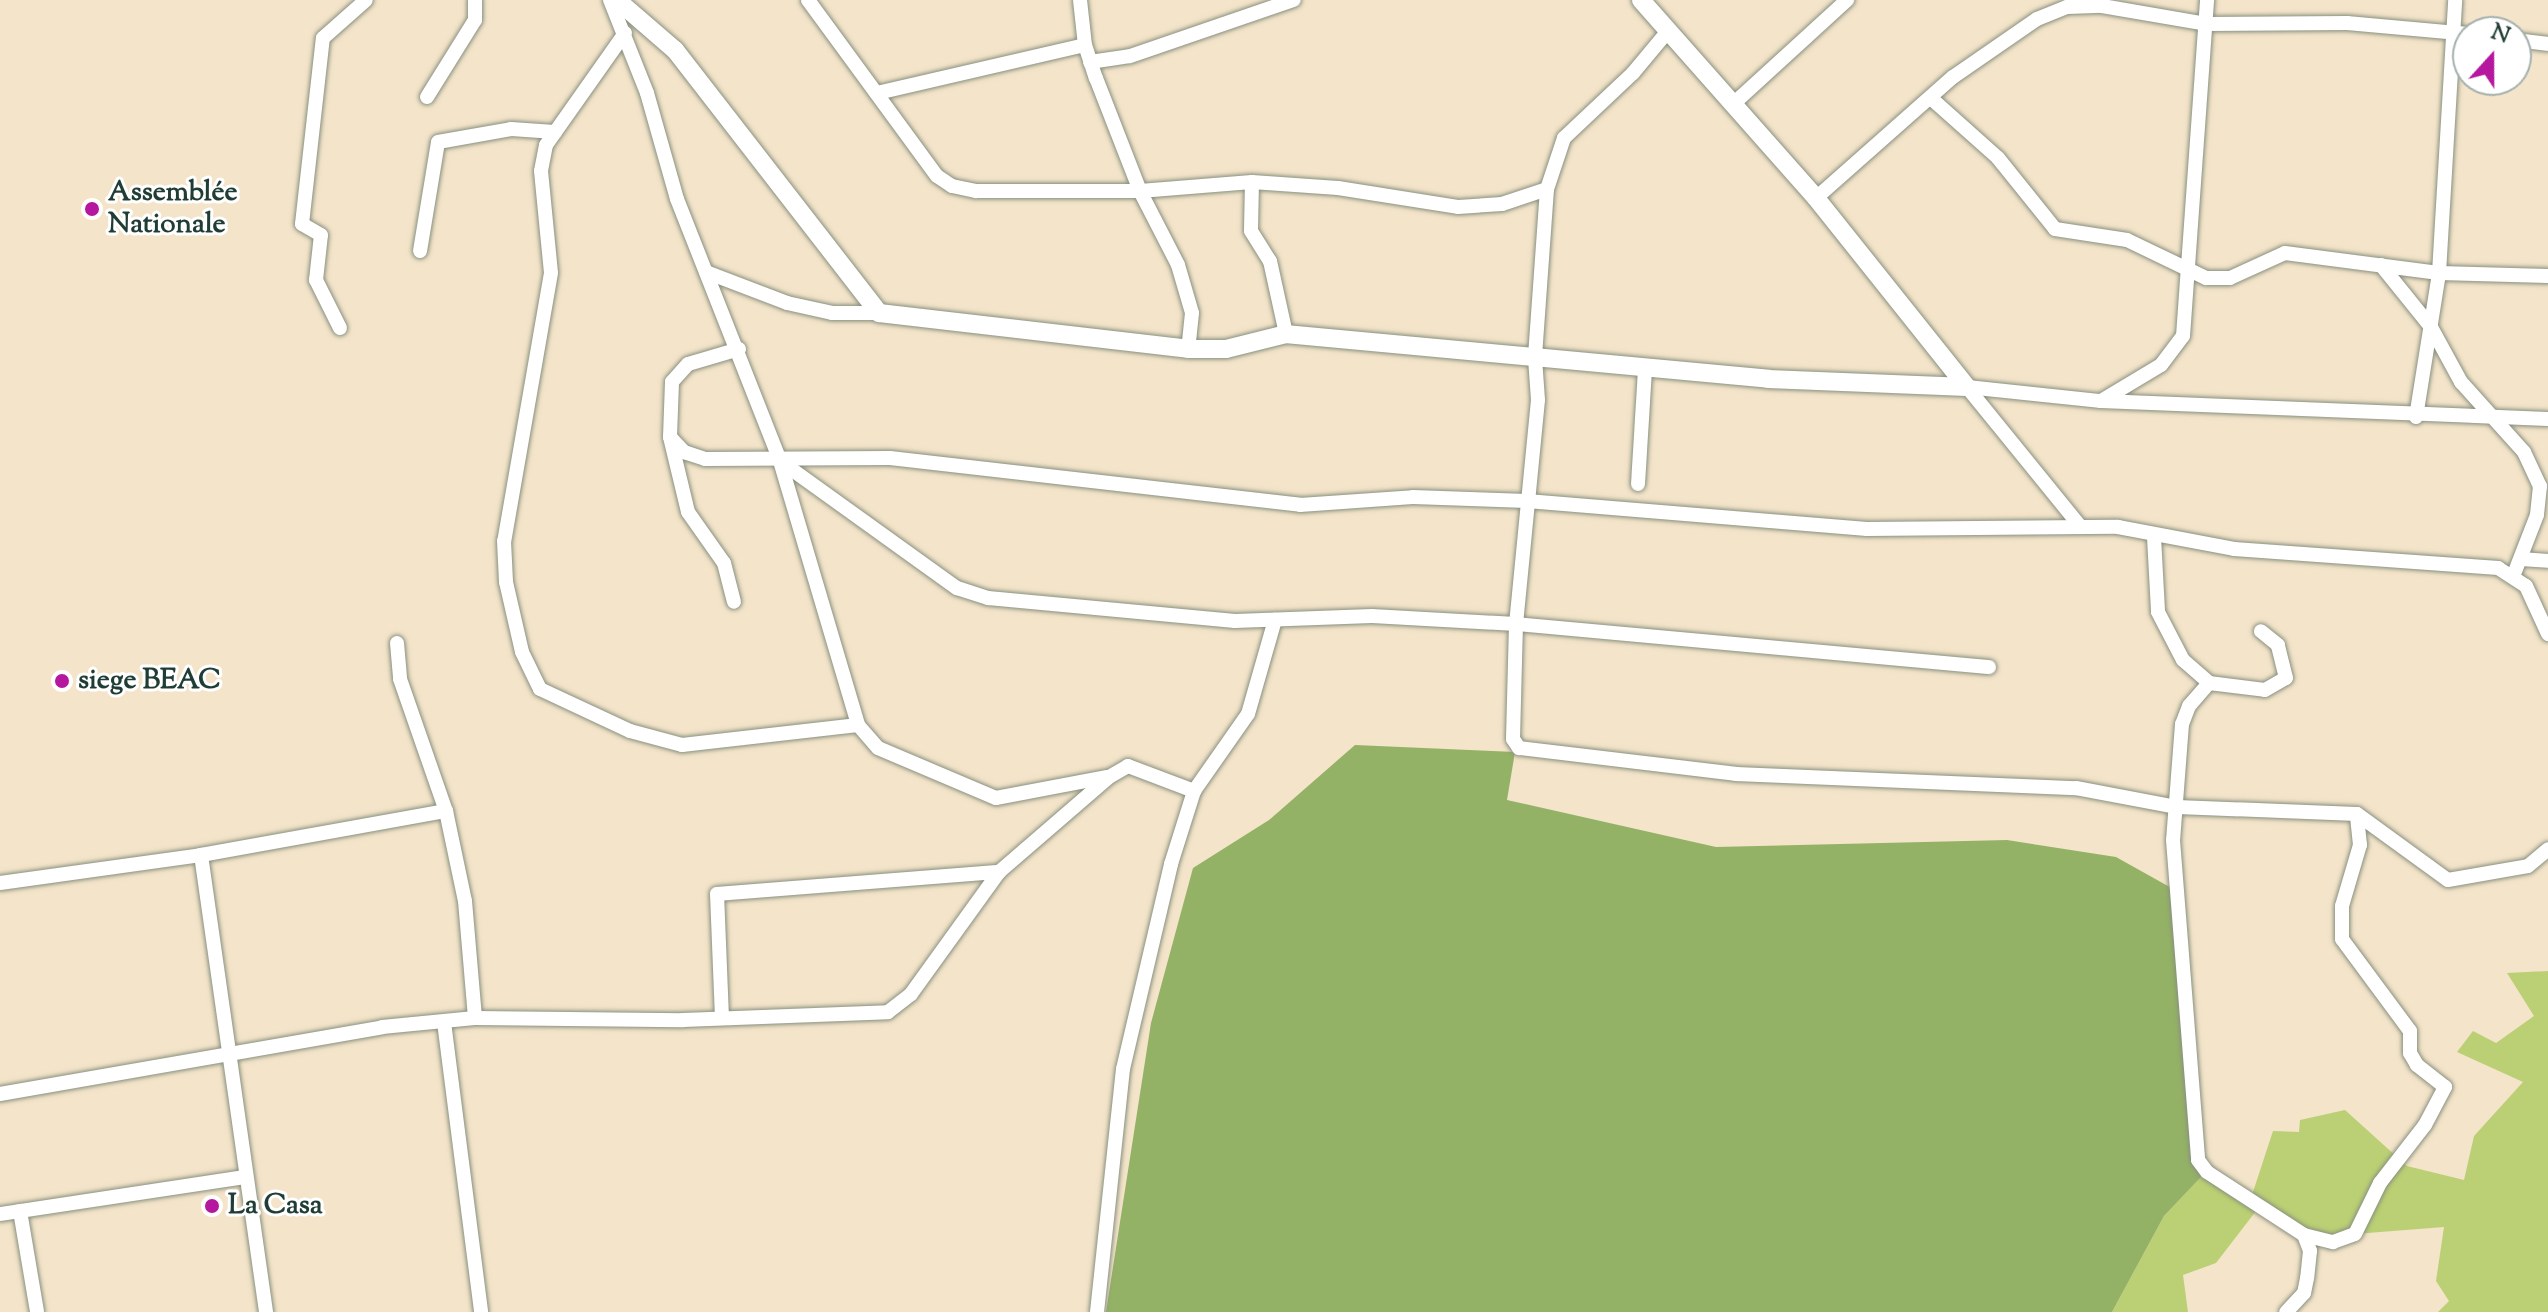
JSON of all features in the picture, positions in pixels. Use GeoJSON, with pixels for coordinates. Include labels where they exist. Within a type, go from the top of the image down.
{"type":"FeatureCollection","features":[{"type":"Feature","properties":{"kind":"street"},"geometry":{"type":"LineString","coordinates":[[340,328],[316,280],[321,235],[302,224],[323,38],[366,0]]}},
{"type":"Feature","properties":{"kind":"street"},"geometry":{"type":"LineString","coordinates":[[427,97],[475,20],[475,0]]}},
{"type":"Feature","properties":{"kind":"street"},"geometry":{"type":"LineString","coordinates":[[610,0],[625,33],[677,199],[739,349],[780,461],[858,725],[878,748],[996,798],[1109,777]]}},
{"type":"Feature","properties":{"kind":"street"},"geometry":{"type":"LineString","coordinates":[[617,0],[675,50],[879,313]]}},
{"type":"Feature","properties":{"kind":"street"},"geometry":{"type":"LineString","coordinates":[[808,0],[937,176],[952,186],[976,191],[1140,191],[1252,182],[1338,188],[1458,207],[1502,204],[1547,189]]}},
{"type":"Feature","properties":{"kind":"street"},"geometry":{"type":"LineString","coordinates":[[1080,0],[1090,62],[1140,191],[1178,265],[1192,313],[1188,349]]}},
{"type":"Feature","properties":{"kind":"street"},"geometry":{"type":"LineString","coordinates":[[1090,62],[1130,56],[1294,0]]}},
{"type":"Feature","properties":{"kind":"street"},"geometry":{"type":"LineString","coordinates":[[1641,0],[1816,198],[2079,525]]}},
{"type":"Feature","properties":{"kind":"street"},"geometry":{"type":"LineString","coordinates":[[1732,105],[1847,0]]}},
{"type":"Feature","properties":{"kind":"street"},"geometry":{"type":"LineString","coordinates":[[2101,401],[2172,354],[2183,336],[2207,0]]}},
{"type":"Feature","properties":{"kind":"street"},"geometry":{"type":"LineString","coordinates":[[1816,198],[1933,100],[1953,77],[2009,36],[2067,7],[2102,6],[2207,24],[2347,23],[2452,32]]}},
{"type":"Feature","properties":{"kind":"street"},"geometry":{"type":"LineString","coordinates":[[1668,31],[1633,73],[1564,138],[1547,189],[1535,358],[1538,400],[1516,624],[1513,739],[1533,754],[1736,774],[2076,788],[2177,807],[2357,814],[2448,880],[2528,866],[2548,849]]}},
{"type":"Feature","properties":{"kind":"street"},"geometry":{"type":"LineString","coordinates":[[625,33],[546,145],[541,171],[551,273],[504,541],[506,582],[522,652],[540,689],[630,731],[682,745],[858,725]]}},
{"type":"Feature","properties":{"kind":"street"},"geometry":{"type":"LineString","coordinates":[[877,93],[1085,45]]}},
{"type":"Feature","properties":{"kind":"street"},"geometry":{"type":"LineString","coordinates":[[2416,417],[2439,273],[2455,96]]}},
{"type":"Feature","properties":{"kind":"street"},"geometry":{"type":"LineString","coordinates":[[1933,100],[1998,158],[2055,229],[2127,240],[2206,278],[2230,278],[2285,253],[2439,273],[2548,276]]}},
{"type":"Feature","properties":{"kind":"street"},"geometry":{"type":"LineString","coordinates":[[420,251],[435,145],[511,129],[555,132]]}},
{"type":"Feature","properties":{"kind":"street"},"geometry":{"type":"LineString","coordinates":[[1252,182],[1251,231],[1270,261],[1286,334]]}},
{"type":"Feature","properties":{"kind":"street"},"geometry":{"type":"LineString","coordinates":[[2381,265],[2431,327],[2461,382],[2491,419],[2524,452],[2540,486],[2537,515],[2514,574]]}},
{"type":"Feature","properties":{"kind":"street"},"geometry":{"type":"LineString","coordinates":[[706,272],[787,303],[832,313],[879,313],[1188,349],[1226,349],[1286,334],[1645,368],[1967,387],[2101,401],[2416,417],[2548,419]]}},
{"type":"Feature","properties":{"kind":"street"},"geometry":{"type":"LineString","coordinates":[[734,602],[724,563],[688,512],[670,437],[668,395],[678,372],[688,364],[739,349]]}},
{"type":"Feature","properties":{"kind":"street"},"geometry":{"type":"LineString","coordinates":[[1638,484],[1645,368]]}},
{"type":"Feature","properties":{"kind":"street"},"geometry":{"type":"LineString","coordinates":[[670,437],[684,452],[705,459],[780,461],[842,455],[890,458],[1300,505],[1413,497],[1527,501],[1867,529],[2038,531],[2079,525],[2118,527],[2154,537],[2234,549],[2498,568],[2514,574],[2538,607],[2548,634]]}},
{"type":"Feature","properties":{"kind":"street"},"geometry":{"type":"LineString","coordinates":[[780,461],[971,595],[1235,621],[1372,616],[1516,624],[1989,667]]}},
{"type":"Feature","properties":{"kind":"street"},"geometry":{"type":"LineString","coordinates":[[2154,537],[2158,612],[2183,660],[2209,683],[2265,690],[2286,678],[2278,645],[2261,631]]}},
{"type":"Feature","properties":{"kind":"street"},"geometry":{"type":"LineString","coordinates":[[2521,559],[2548,561]]}},
{"type":"Feature","properties":{"kind":"street"},"geometry":{"type":"LineString","coordinates":[[1097,1312],[1123,1069],[1194,791],[1248,714],[1275,620]]}},
{"type":"Feature","properties":{"kind":"street"},"geometry":{"type":"LineString","coordinates":[[397,643],[400,679],[446,811],[465,901],[475,1018]]}},
{"type":"Feature","properties":{"kind":"street"},"geometry":{"type":"LineString","coordinates":[[2209,683],[2189,706],[2182,724],[2173,883],[2198,1160],[2207,1172],[2304,1235],[2333,1242],[2355,1234],[2380,1183],[2425,1125],[2445,1087],[2417,1065],[2410,1053],[2410,1031],[2342,939],[2342,906],[2360,845],[2357,814]]}},
{"type":"Feature","properties":{"kind":"street"},"geometry":{"type":"LineString","coordinates":[[0,1094],[382,1027],[475,1018],[722,1018],[888,1012],[911,994],[999,872],[1109,777],[1128,766],[1194,791]]}},
{"type":"Feature","properties":{"kind":"street"},"geometry":{"type":"LineString","coordinates":[[0,883],[201,855],[446,811]]}},
{"type":"Feature","properties":{"kind":"street"},"geometry":{"type":"LineString","coordinates":[[201,855],[266,1312]]}},
{"type":"Feature","properties":{"kind":"street"},"geometry":{"type":"LineString","coordinates":[[722,1018],[717,894],[999,872]]}},
{"type":"Feature","properties":{"kind":"street"},"geometry":{"type":"LineString","coordinates":[[444,1022],[481,1312]]}},
{"type":"Feature","properties":{"kind":"street"},"geometry":{"type":"LineString","coordinates":[[0,1214],[246,1177]]}},
{"type":"Feature","properties":{"kind":"street"},"geometry":{"type":"LineString","coordinates":[[20,1211],[37,1312]]}},
{"type":"Feature","properties":{"kind":"street"},"geometry":{"type":"LineString","coordinates":[[2286,1312],[2304,1293],[2310,1251],[2304,1235]]}},
{"type":"Feature","properties":{"kind":"green space"},"geometry":{"type":"Polygon","coordinates":[[[1355,745],[1515,752],[1507,800],[1716,847],[2007,840],[2116,857],[2184,895],[2203,1175],[2164,1216],[2112,1312],[1106,1312],[1151,1023],[1193,868],[1269,820],[1355,745]]]}},
{"type":"Feature","properties":{"kind":"green space"},"geometry":{"type":"Polygon","coordinates":[[[2548,971],[2548,1312],[2438,1312],[2449,1301],[2436,1281],[2444,1227],[2316,1237],[2252,1195],[2273,1131],[2299,1132],[2300,1120],[2345,1110],[2407,1166],[2464,1180],[2474,1136],[2523,1082],[2457,1052],[2473,1031],[2496,1043],[2534,1016],[2507,973],[2548,971]]]}},
{"type":"Feature","properties":{"kind":"green space"},"geometry":{"type":"Polygon","coordinates":[[[2203,1175],[2256,1211],[2216,1263],[2183,1275],[2188,1312],[2112,1312],[2164,1216],[2203,1175]]]}},
{"type":"Feature","properties":{"kind":"place","name":"Assemblée Nationale"},"geometry":{"type":"Point","coordinates":[92,209]}},
{"type":"Feature","properties":{"kind":"place","name":"siege BEAC"},"geometry":{"type":"Point","coordinates":[62,681]}},
{"type":"Feature","properties":{"kind":"place","name":"La Casa"},"geometry":{"type":"Point","coordinates":[212,1206]}}]}
